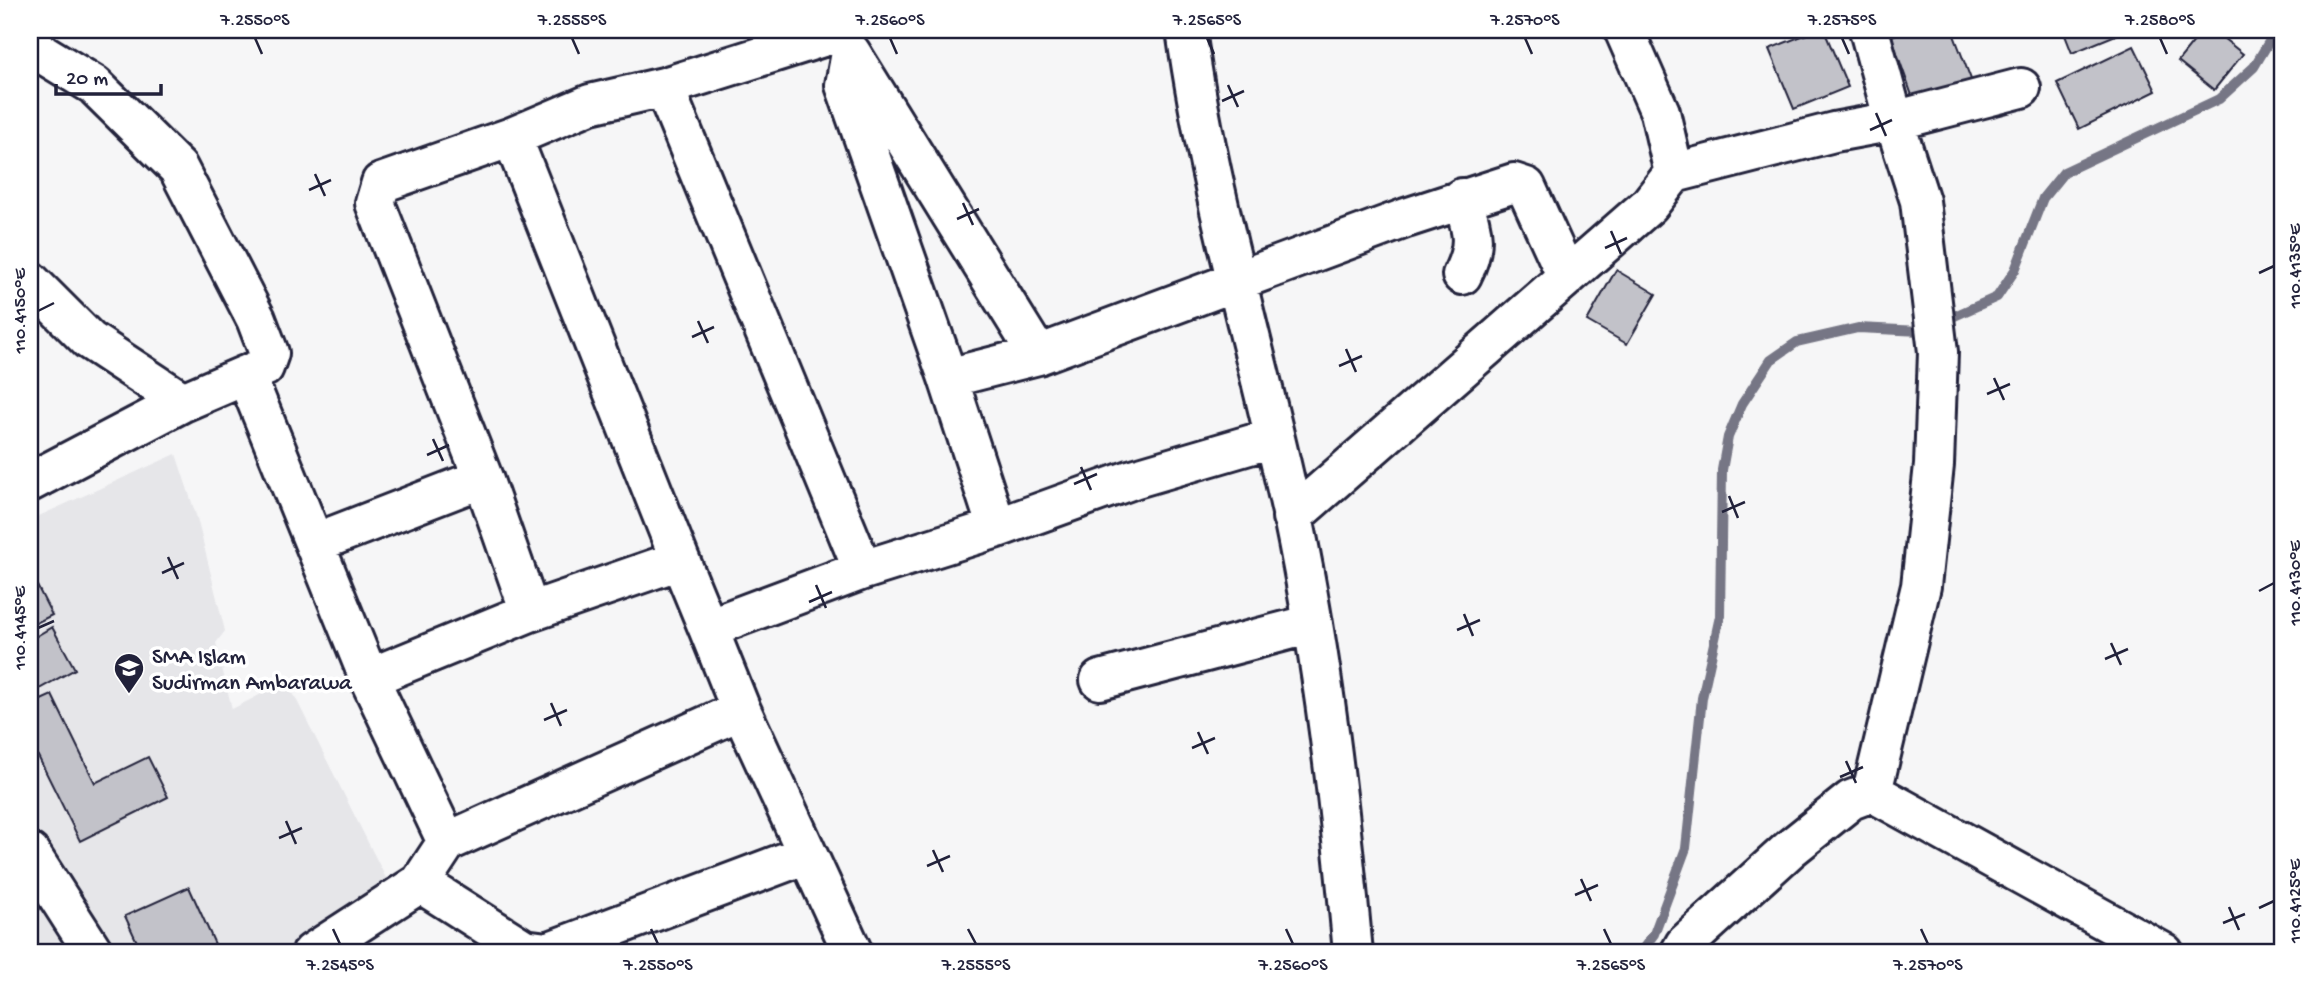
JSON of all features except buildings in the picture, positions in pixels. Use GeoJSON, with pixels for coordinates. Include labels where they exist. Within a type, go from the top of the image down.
{"type":"FeatureCollection","features":[{"type":"Feature","properties":{"kind":"street"},"geometry":{"type":"LineString","coordinates":[[1186,30],[1235,280],[1292,517],[1312,624],[1342,824],[1353,953]]}},
{"type":"Feature","properties":{"kind":"street"},"geometry":{"type":"LineString","coordinates":[[1624,30],[1660,113],[1674,173]]}},
{"type":"Feature","properties":{"kind":"street"},"geometry":{"type":"LineString","coordinates":[[1869,30],[1920,201],[1938,352],[1934,465],[1921,586],[1872,793]]}},
{"type":"Feature","properties":{"kind":"street"},"geometry":{"type":"LineString","coordinates":[[847,38],[1038,355]]}},
{"type":"Feature","properties":{"kind":"street"},"geometry":{"type":"LineString","coordinates":[[530,612],[484,478],[375,203],[381,183],[512,137],[590,104],[847,38]]}},
{"type":"Feature","properties":{"kind":"street"},"geometry":{"type":"LineString","coordinates":[[847,38],[845,85],[948,378],[997,528]]}},
{"type":"Feature","properties":{"kind":"street"},"geometry":{"type":"LineString","coordinates":[[30,46],[94,85],[178,168],[257,319],[269,353],[264,367],[183,402],[30,482]]}},
{"type":"Feature","properties":{"kind":"street"},"geometry":{"type":"LineString","coordinates":[[664,87],[863,570]]}},
{"type":"Feature","properties":{"kind":"street"},"geometry":{"type":"LineString","coordinates":[[1292,517],[1649,205],[1674,173],[2021,88]]}},
{"type":"Feature","properties":{"kind":"street"},"geometry":{"type":"LineString","coordinates":[[512,137],[741,709],[853,953]]}},
{"type":"Feature","properties":{"kind":"street"},"geometry":{"type":"LineString","coordinates":[[948,378],[1038,355],[1235,280],[1462,198],[1514,183],[1525,187],[1567,277]]}},
{"type":"Feature","properties":{"kind":"street"},"geometry":{"type":"LineString","coordinates":[[1462,198],[1473,240],[1472,254],[1462,275]]}},
{"type":"Feature","properties":{"kind":"street"},"geometry":{"type":"LineString","coordinates":[[30,281],[89,340],[183,402]]}},
{"type":"Feature","properties":{"kind":"street"},"geometry":{"type":"LineString","coordinates":[[246,375],[369,678],[447,842]]}},
{"type":"Feature","properties":{"kind":"street"},"geometry":{"type":"LineString","coordinates":[[708,628],[863,570],[997,528],[1133,479],[1273,438]]}},
{"type":"Feature","properties":{"kind":"street"},"geometry":{"type":"LineString","coordinates":[[315,542],[484,478]]}},
{"type":"Feature","properties":{"kind":"street"},"geometry":{"type":"LineString","coordinates":[[369,678],[530,612],[680,560]]}},
{"type":"Feature","properties":{"kind":"street"},"geometry":{"type":"LineString","coordinates":[[1100,680],[1312,624]]}},
{"type":"Feature","properties":{"kind":"street"},"geometry":{"type":"LineString","coordinates":[[312,953],[421,883],[447,842],[741,709]]}},
{"type":"Feature","properties":{"kind":"street"},"geometry":{"type":"LineString","coordinates":[[1680,953],[1685,944],[1791,848],[1851,800],[1872,793],[2164,953]]}},
{"type":"Feature","properties":{"kind":"street"},"geometry":{"type":"LineString","coordinates":[[30,853],[94,953]]}},
{"type":"Feature","properties":{"kind":"street"},"geometry":{"type":"LineString","coordinates":[[421,883],[524,949],[547,952],[807,854]]}},
{"type":"Feature","properties":{"kind":"shaded area","name":"SMA Islam Sudirman Ambarawa"},"geometry":{"type":"Polygon","coordinates":[[[176,454],[197,518],[225,631],[216,643],[232,709],[287,681],[391,888],[283,953],[30,953],[30,520],[176,454]]]}},
{"type":"Feature","properties":{"kind":"waterway"},"geometry":{"type":"LineString","coordinates":[[1640,953],[1654,934],[1686,848],[1702,698],[1720,616],[1722,470],[1728,437],[1742,404],[1771,360],[1797,342],[1858,328],[1921,331],[1997,297],[2015,270],[2043,198],[2064,172],[2219,99],[2254,67],[2276,30]]}},
{"type":"Feature","properties":{"kind":"place","name":"SMA Islam Sudirman Ambarawa"},"geometry":{"type":"Point","coordinates":[129,695]}}]}
